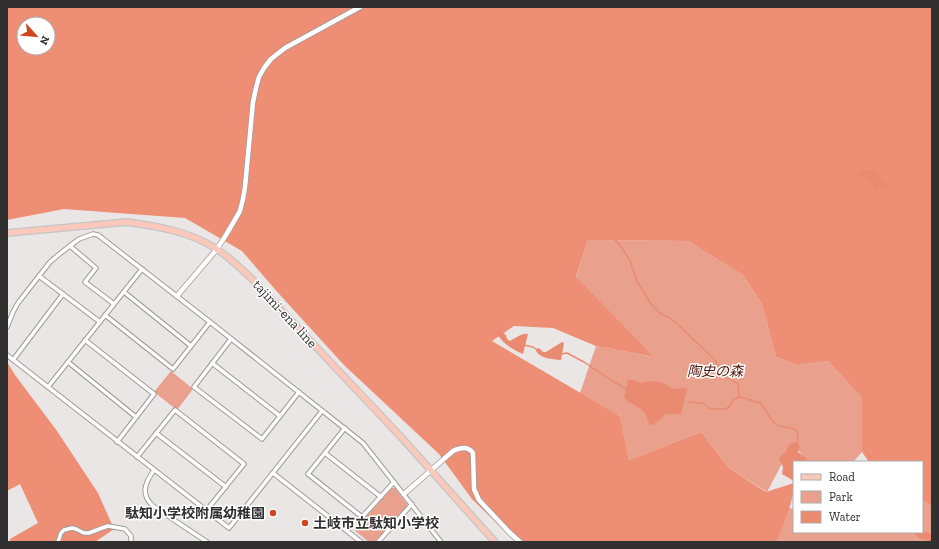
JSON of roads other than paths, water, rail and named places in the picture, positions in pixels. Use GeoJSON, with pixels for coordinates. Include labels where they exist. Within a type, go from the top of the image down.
{"type":"FeatureCollection","features":[{"type":"Feature","properties":{"kind":"main road","name":"tajimi-ena line"},"geometry":{"type":"LineString","coordinates":[[7,233],[128,222],[180,233],[208,243],[230,259],[250,277],[401,437],[495,542]]}},
{"type":"Feature","properties":{"kind":"street"},"geometry":{"type":"LineString","coordinates":[[177,296],[217,249],[240,211],[246,175],[253,102],[257,83],[264,68],[271,59],[285,48],[360,7]]}},
{"type":"Feature","properties":{"kind":"street"},"geometry":{"type":"LineString","coordinates":[[7,327],[13,312],[50,262],[80,239],[93,234],[98,235],[363,443],[441,542]]}},
{"type":"Feature","properties":{"kind":"street"},"geometry":{"type":"LineString","coordinates":[[70,246],[96,268],[85,282],[114,304]]}},
{"type":"Feature","properties":{"kind":"street"},"geometry":{"type":"LineString","coordinates":[[48,387],[142,269]]}},
{"type":"Feature","properties":{"kind":"street"},"geometry":{"type":"LineString","coordinates":[[39,276],[100,322]]}},
{"type":"Feature","properties":{"kind":"street"},"geometry":{"type":"LineString","coordinates":[[124,292],[191,346]]}},
{"type":"Feature","properties":{"kind":"street"},"geometry":{"type":"LineString","coordinates":[[13,360],[62,294]]}},
{"type":"Feature","properties":{"kind":"street"},"geometry":{"type":"LineString","coordinates":[[105,316],[173,369],[210,322]]}},
{"type":"Feature","properties":{"kind":"street"},"geometry":{"type":"LineString","coordinates":[[231,339],[194,386],[262,439],[299,392]]}},
{"type":"Feature","properties":{"kind":"street"},"geometry":{"type":"LineString","coordinates":[[85,340],[154,394],[117,442]]}},
{"type":"Feature","properties":{"kind":"street"},"geometry":{"type":"LineString","coordinates":[[7,355],[229,528],[322,411]]}},
{"type":"Feature","properties":{"kind":"street"},"geometry":{"type":"LineString","coordinates":[[68,362],[136,417]]}},
{"type":"Feature","properties":{"kind":"street"},"geometry":{"type":"LineString","coordinates":[[212,363],[280,416]]}},
{"type":"Feature","properties":{"kind":"street"},"geometry":{"type":"LineString","coordinates":[[137,457],[175,410],[244,464],[206,511]]}},
{"type":"Feature","properties":{"kind":"street"},"geometry":{"type":"LineString","coordinates":[[345,428],[308,474],[362,518],[394,482]]}},
{"type":"Feature","properties":{"kind":"street"},"geometry":{"type":"LineString","coordinates":[[156,433],[226,486]]}},
{"type":"Feature","properties":{"kind":"street"},"geometry":{"type":"LineString","coordinates":[[404,494],[454,450],[465,447],[470,449],[473,453],[474,489],[479,500],[520,542]]}},
{"type":"Feature","properties":{"kind":"street"},"geometry":{"type":"LineString","coordinates":[[325,453],[381,497]]}},
{"type":"Feature","properties":{"kind":"street"},"geometry":{"type":"LineString","coordinates":[[154,470],[145,484],[147,499],[153,506],[208,542]]}},
{"type":"Feature","properties":{"kind":"street"},"geometry":{"type":"LineString","coordinates":[[273,473],[361,542]]}},
{"type":"Feature","properties":{"kind":"street"},"geometry":{"type":"LineString","coordinates":[[378,542],[412,504]]}},
{"type":"Feature","properties":{"kind":"street"},"geometry":{"type":"LineString","coordinates":[[58,542],[61,533],[64,530],[72,528],[84,534],[108,526],[125,529],[131,536],[131,542]]}},
{"type":"Feature","properties":{"kind":"water"},"geometry":{"type":"Polygon","coordinates":[[[874,169],[876,174],[888,186],[875,192],[866,177],[857,176],[860,170],[874,169]]]}},
{"type":"Feature","properties":{"kind":"water"},"geometry":{"type":"Polygon","coordinates":[[[499,330],[506,335],[507,339],[510,341],[521,335],[528,334],[523,354],[511,348],[500,339],[496,331],[499,330]]]}},
{"type":"Feature","properties":{"kind":"water"},"geometry":{"type":"Polygon","coordinates":[[[562,342],[564,343],[561,360],[541,356],[536,351],[536,349],[539,348],[543,352],[546,352],[562,342]]]}},
{"type":"Feature","properties":{"kind":"water"},"geometry":{"type":"Polygon","coordinates":[[[628,380],[642,383],[648,381],[657,382],[677,389],[687,389],[681,414],[666,414],[654,425],[650,424],[645,413],[639,407],[624,398],[628,380]]]}},
{"type":"Feature","properties":{"kind":"water"},"geometry":{"type":"Polygon","coordinates":[[[795,442],[800,446],[798,452],[808,461],[793,461],[793,480],[782,474],[783,467],[779,459],[785,453],[789,445],[795,442]]]}},
{"type":"Feature","properties":{"kind":"waterway"},"geometry":{"type":"LineString","coordinates":[[612,237],[620,245],[630,261],[637,281],[651,304],[660,313],[674,321],[714,359],[720,371],[725,376],[738,384],[739,397]]}},
{"type":"Feature","properties":{"kind":"waterway"},"geometry":{"type":"LineString","coordinates":[[524,345],[533,347],[537,350]]}},
{"type":"Feature","properties":{"kind":"waterway"},"geometry":{"type":"LineString","coordinates":[[561,354],[567,353],[584,362],[627,389]]}},
{"type":"Feature","properties":{"kind":"waterway"},"geometry":{"type":"LineString","coordinates":[[688,402],[703,403],[710,409],[725,409],[729,407],[734,399],[741,397],[760,403],[776,424],[795,429],[798,437],[797,444]]}},
{"type":"Feature","properties":{"kind":"waterway"},"geometry":{"type":"LineString","coordinates":[[919,533],[932,538]]}},
{"type":"Feature","properties":{"kind":"place","name":"駄知小学校附属幼稚園"},"geometry":{"type":"Point","coordinates":[273,513]}},
{"type":"Feature","properties":{"kind":"place","name":"土岐市立駄知小学校"},"geometry":{"type":"Point","coordinates":[305,523]}},
{"type":"Feature","properties":{"kind":"park label","name":"陶史の森"},"geometry":{"type":"Point","coordinates":[715,371]}}]}
